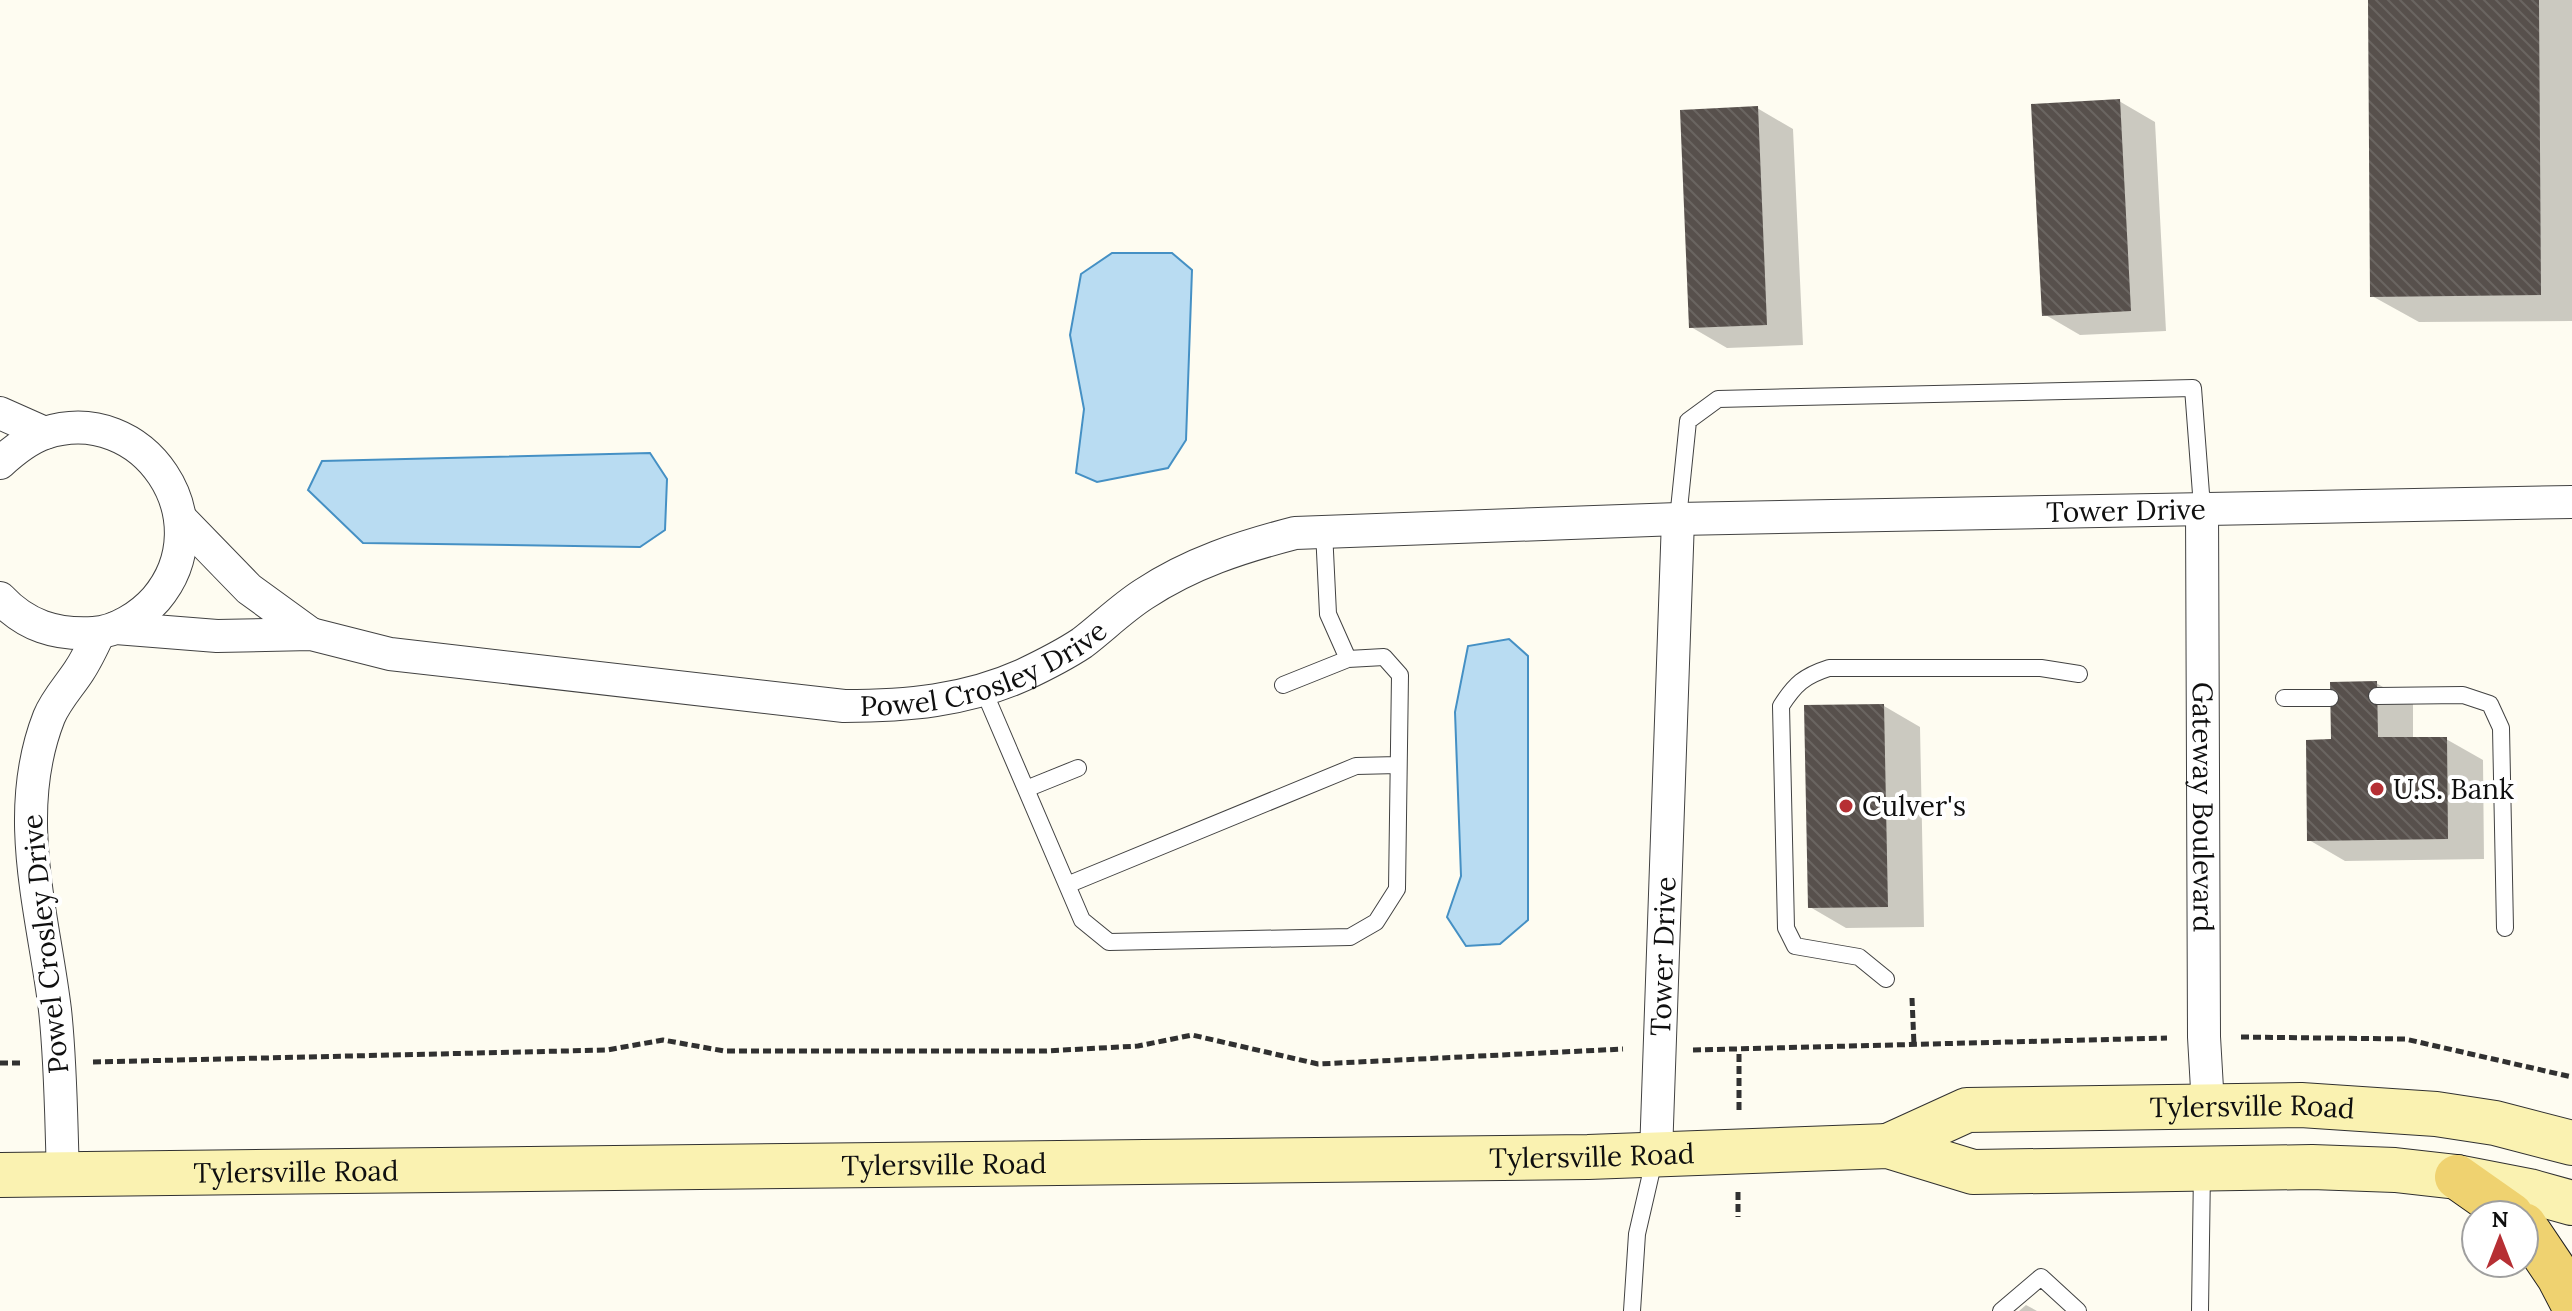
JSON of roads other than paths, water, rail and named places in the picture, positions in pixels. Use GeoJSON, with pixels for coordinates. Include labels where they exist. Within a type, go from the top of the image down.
{"type":"FeatureCollection","features":[{"type":"Feature","properties":{"kind":"main road","name":"Tylersville Road"},"geometry":{"type":"LineString","coordinates":[[1888,1146],[1967,1110],[2301,1105],[2436,1114],[2495,1123],[2572,1143]]}},
{"type":"Feature","properties":{"kind":"main road","name":"Tylersville Road"},"geometry":{"type":"LineString","coordinates":[[0,1175],[1656,1154],[1888,1146],[1973,1172],[2312,1167],[2395,1170],[2457,1177],[2572,1203]]}},
{"type":"Feature","properties":{"kind":"main road"},"geometry":{"type":"LineString","coordinates":[[2457,1177],[2488,1199]]}},
{"type":"Feature","properties":{"kind":"main road"},"geometry":{"type":"LineString","coordinates":[[2540,1249],[2572,1302]]}},
{"type":"Feature","properties":{"kind":"street"},"geometry":{"type":"LineString","coordinates":[[0,413],[45,433]]}},
{"type":"Feature","properties":{"kind":"street"},"geometry":{"type":"LineString","coordinates":[[0,463],[21,445],[45,433],[75,428],[105,432],[134,444],[157,464],[173,490],[181,519],[180,553],[168,585],[145,611],[107,630],[68,634],[39,627],[12,611],[0,598]]}},
{"type":"Feature","properties":{"kind":"street","name":"Tower Drive"},"geometry":{"type":"LineString","coordinates":[[1634,520],[2572,502]]}},
{"type":"Feature","properties":{"kind":"street","name":"Gateway Boulevard"},"geometry":{"type":"LineString","coordinates":[[2202,507],[2204,1037],[2208,1106]]}},
{"type":"Feature","properties":{"kind":"street","name":"Powel Crosley Drive"},"geometry":{"type":"LineString","coordinates":[[181,519],[249,589],[311,634]]}},
{"type":"Feature","properties":{"kind":"street","name":"Tower Drive"},"geometry":{"type":"LineString","coordinates":[[1656,1154],[1678,519]]}},
{"type":"Feature","properties":{"kind":"street","name":"Powel Crosley Drive"},"geometry":{"type":"LineString","coordinates":[[63,1174],[56,1018],[47,946],[33,881],[29,821],[35,766],[50,714],[107,630],[217,636],[311,634],[390,654],[844,706],[907,706],[983,689],[1022,675],[1079,644],[1142,595],[1192,565],[1242,546],[1295,533],[1324,531],[1634,520]]}},
{"type":"Feature","properties":{"kind":"lane"},"geometry":{"type":"LineString","coordinates":[[1678,519],[1688,421],[1718,399],[2193,388],[2202,507]]}},
{"type":"Feature","properties":{"kind":"lane"},"geometry":{"type":"LineString","coordinates":[[1324,531],[1328,614],[1348,659]]}},
{"type":"Feature","properties":{"kind":"lane"},"geometry":{"type":"LineString","coordinates":[[983,689],[1082,920],[1109,942],[1350,937],[1376,922],[1397,889],[1400,675],[1384,657],[1348,659],[1283,685]]}},
{"type":"Feature","properties":{"kind":"lane"},"geometry":{"type":"LineString","coordinates":[[1886,979],[1859,957],[1795,946],[1786,928],[1781,706],[1792,689],[1809,674],[1829,668],[2041,668],[2079,674]]}},
{"type":"Feature","properties":{"kind":"lane"},"geometry":{"type":"LineString","coordinates":[[2377,696],[2463,695],[2490,704],[2501,728],[2505,928]]}},
{"type":"Feature","properties":{"kind":"lane"},"geometry":{"type":"LineString","coordinates":[[2284,698],[2330,698]]}},
{"type":"Feature","properties":{"kind":"lane"},"geometry":{"type":"LineString","coordinates":[[1067,885],[1356,766],[1398,765]]}},
{"type":"Feature","properties":{"kind":"lane"},"geometry":{"type":"LineString","coordinates":[[1026,789],[1078,768]]}},
{"type":"Feature","properties":{"kind":"lane"},"geometry":{"type":"LineString","coordinates":[[1632,1311],[1637,1234],[1656,1154]]}},
{"type":"Feature","properties":{"kind":"lane"},"geometry":{"type":"LineString","coordinates":[[2200,1311],[2202,1168]]}},
{"type":"Feature","properties":{"kind":"lane"},"geometry":{"type":"LineString","coordinates":[[2001,1311],[2041,1277],[2078,1311]]}},
{"type":"Feature","properties":{"kind":"water"},"geometry":{"type":"Polygon","coordinates":[[[1112,253],[1172,253],[1192,270],[1186,440],[1168,468],[1097,482],[1076,473],[1084,409],[1070,335],[1081,274],[1112,253]]]}},
{"type":"Feature","properties":{"kind":"water"},"geometry":{"type":"Polygon","coordinates":[[[650,453],[667,479],[665,530],[640,547],[363,543],[308,490],[322,461],[650,453]]]}},
{"type":"Feature","properties":{"kind":"water"},"geometry":{"type":"Polygon","coordinates":[[[1509,639],[1528,656],[1528,920],[1500,944],[1466,946],[1447,917],[1461,876],[1455,712],[1468,646],[1509,639]]]}},
{"type":"Feature","properties":{"kind":"place","name":"U.S. Bank"},"geometry":{"type":"Point","coordinates":[2377,789]}},
{"type":"Feature","properties":{"kind":"place","name":"Culver's"},"geometry":{"type":"Point","coordinates":[1846,806]}}]}
